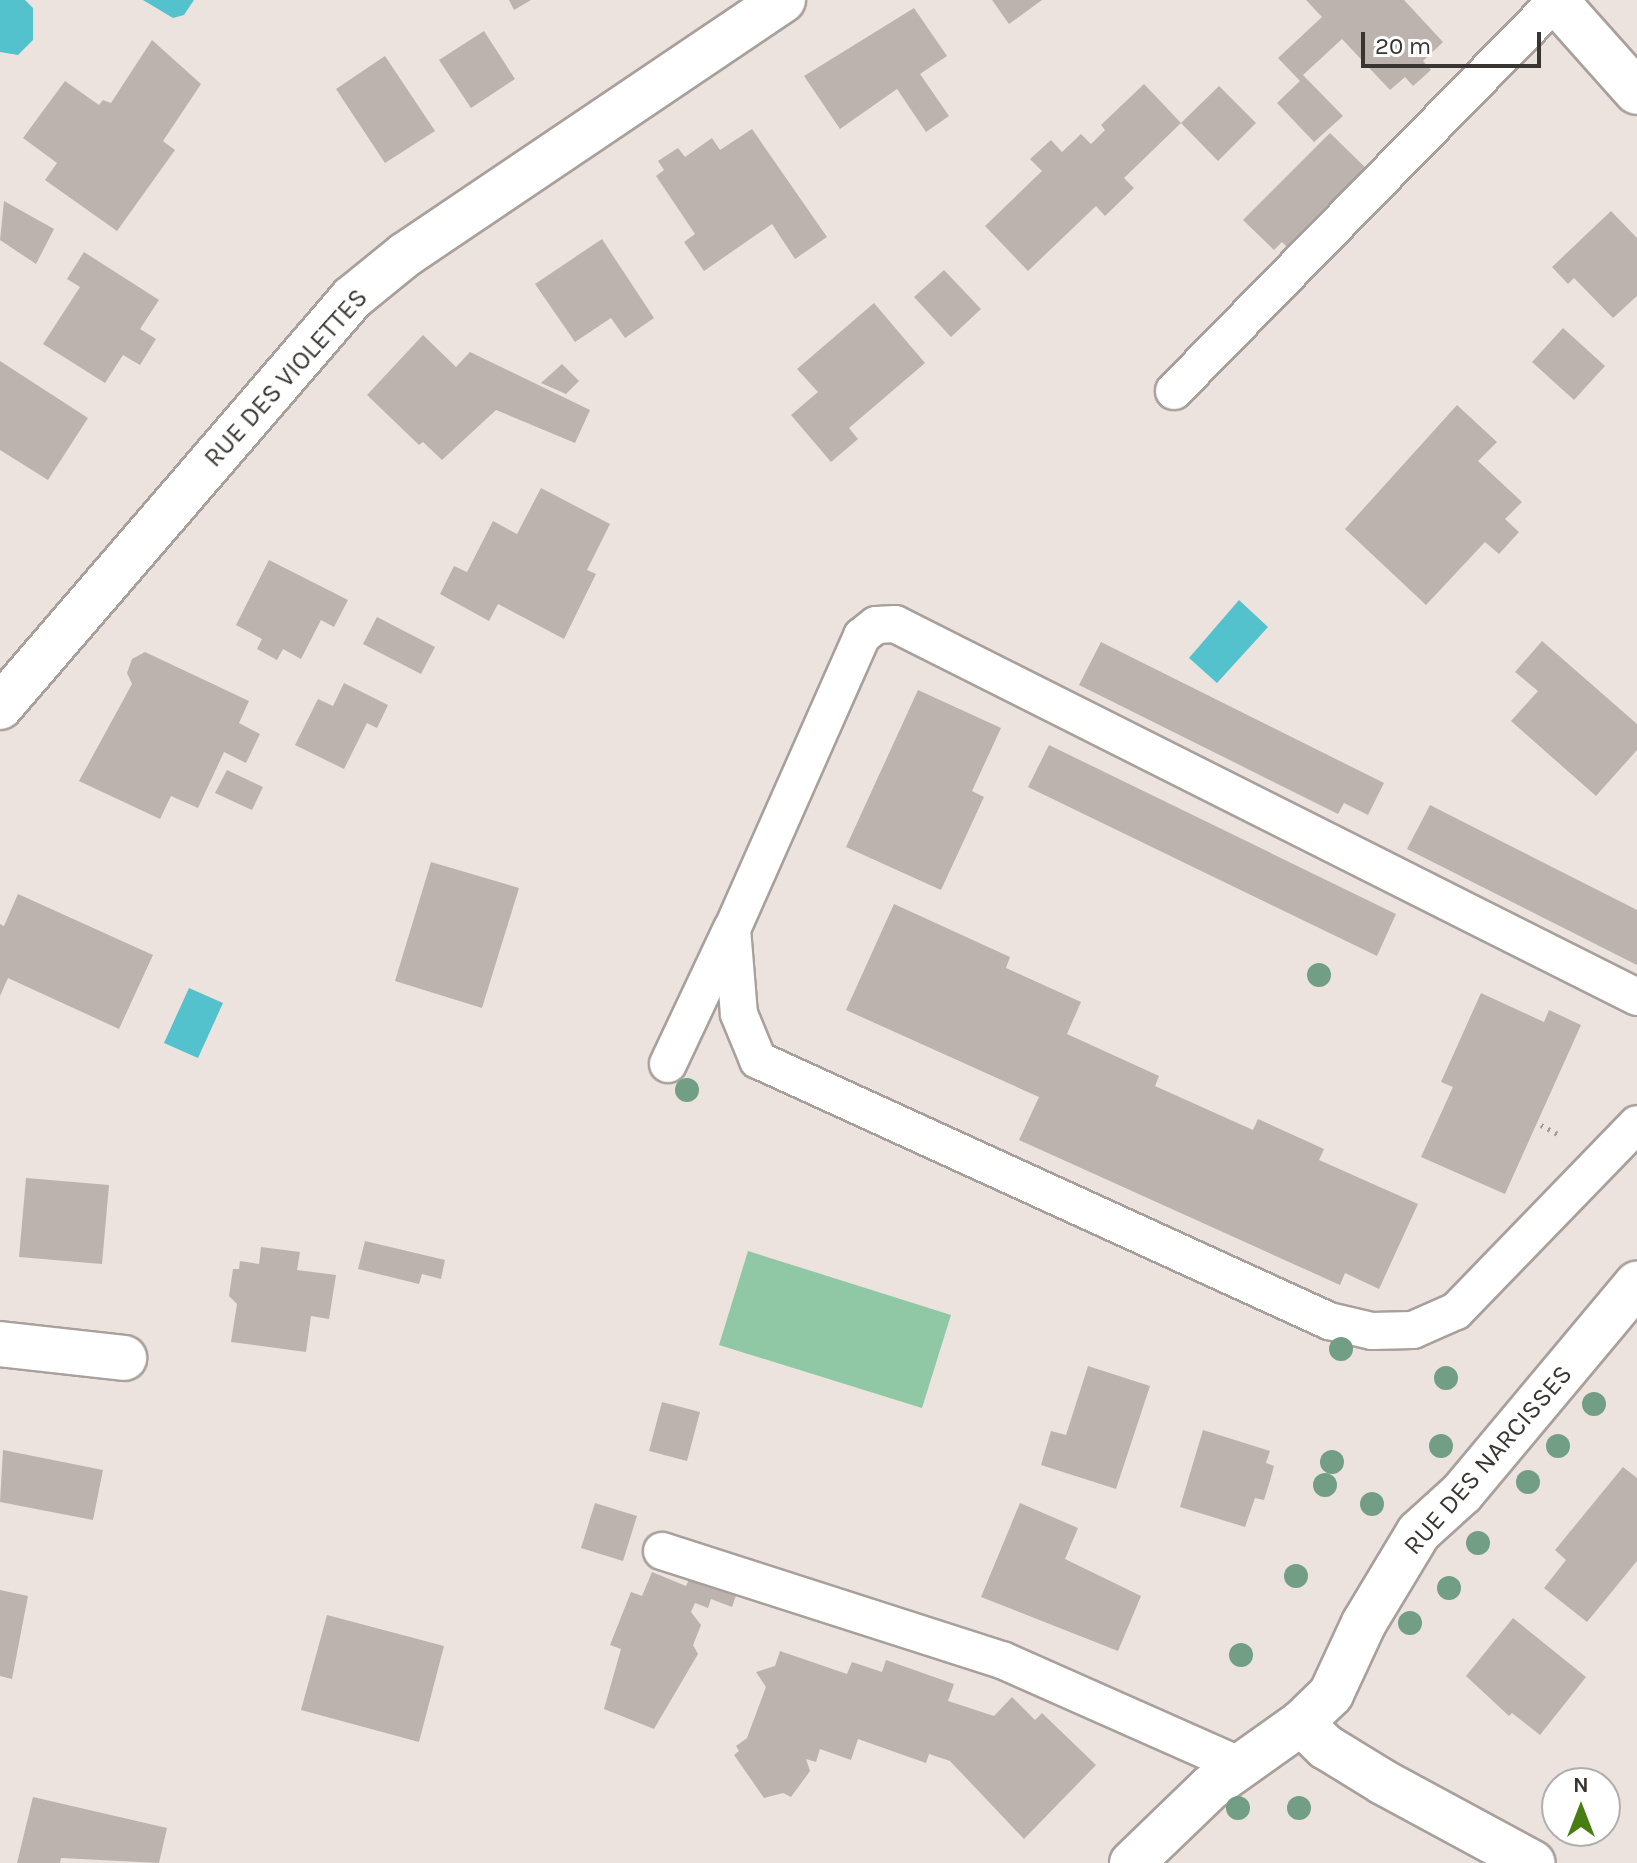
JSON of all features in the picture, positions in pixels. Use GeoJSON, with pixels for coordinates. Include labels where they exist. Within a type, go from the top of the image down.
{"type":"FeatureCollection","features":[{"type":"Feature","properties":{"kind":"street","name":"RUE DES VIOLETTES"},"geometry":{"type":"LineString","coordinates":[[0,707],[352,298],[405,255],[783,0]]}},
{"type":"Feature","properties":{"kind":"street"},"geometry":{"type":"LineString","coordinates":[[1556,0],[1629,68]]}},
{"type":"Feature","properties":{"kind":"street","name":"RUE DES NARCISSES"},"geometry":{"type":"LineString","coordinates":[[1132,1863],[1239,1765],[1301,1723],[1331,1694],[1364,1623],[1419,1532],[1493,1458],[1637,1284]]}},
{"type":"Feature","properties":{"kind":"street"},"geometry":{"type":"LineString","coordinates":[[0,1344],[124,1358]]}},
{"type":"Feature","properties":{"kind":"street"},"geometry":{"type":"LineString","coordinates":[[1301,1723],[1326,1747],[1383,1782],[1533,1863]]}},
{"type":"Feature","properties":{"kind":"lane"},"geometry":{"type":"LineString","coordinates":[[1174,391],[1556,0]]}},
{"type":"Feature","properties":{"kind":"lane"},"geometry":{"type":"LineString","coordinates":[[668,1064],[732,929],[862,636],[876,625],[895,624],[1637,997]]}},
{"type":"Feature","properties":{"kind":"lane"},"geometry":{"type":"LineString","coordinates":[[732,929],[739,1014],[758,1060],[1329,1321],[1372,1331],[1413,1330],[1456,1311],[1637,1124]]}},
{"type":"Feature","properties":{"kind":"lane"},"geometry":{"type":"LineString","coordinates":[[662,1551],[1002,1660],[1239,1765]]}},
{"type":"Feature","properties":{"kind":"green space"},"geometry":{"type":"Polygon","coordinates":[[[748,1251],[951,1315],[922,1408],[719,1345],[748,1251]]]}},
{"type":"Feature","properties":{"kind":"water"},"geometry":{"type":"Polygon","coordinates":[[[0,0],[25,0],[33,8],[33,40],[18,55],[0,52],[0,0]]]}},
{"type":"Feature","properties":{"kind":"water"},"geometry":{"type":"Polygon","coordinates":[[[143,0],[194,0],[184,15],[173,18],[143,0]]]}},
{"type":"Feature","properties":{"kind":"water"},"geometry":{"type":"Polygon","coordinates":[[[1239,600],[1268,627],[1217,683],[1189,658],[1239,600]]]}},
{"type":"Feature","properties":{"kind":"water"},"geometry":{"type":"Polygon","coordinates":[[[189,988],[223,1003],[198,1058],[164,1043],[189,988]]]}},
{"type":"Feature","properties":{"kind":"building"},"geometry":{"type":"Polygon","coordinates":[[[509,0],[531,0],[514,10],[509,0]]]}},
{"type":"Feature","properties":{"kind":"building"},"geometry":{"type":"Polygon","coordinates":[[[992,0],[1042,0],[1009,24],[992,0]]]}},
{"type":"Feature","properties":{"kind":"building"},"geometry":{"type":"Polygon","coordinates":[[[1306,0],[1404,0],[1443,42],[1423,61],[1431,70],[1413,86],[1405,77],[1390,90],[1342,39],[1303,75],[1343,116],[1314,142],[1277,103],[1300,81],[1278,58],[1322,17],[1306,0]]]}},
{"type":"Feature","properties":{"kind":"building"},"geometry":{"type":"Polygon","coordinates":[[[914,8],[947,56],[920,74],[949,116],[926,132],[897,89],[840,129],[804,76],[914,8]]]}},
{"type":"Feature","properties":{"kind":"building"},"geometry":{"type":"Polygon","coordinates":[[[484,31],[515,79],[471,108],[439,60],[484,31]]]}},
{"type":"Feature","properties":{"kind":"building"},"geometry":{"type":"Polygon","coordinates":[[[152,40],[201,84],[163,141],[175,150],[117,231],[45,180],[57,163],[23,138],[65,81],[99,105],[103,100],[111,103],[152,40]]]}},
{"type":"Feature","properties":{"kind":"building"},"geometry":{"type":"Polygon","coordinates":[[[385,56],[435,131],[385,163],[336,89],[385,56]]]}},
{"type":"Feature","properties":{"kind":"building"},"geometry":{"type":"Polygon","coordinates":[[[1144,84],[1181,123],[1124,178],[1134,188],[1105,216],[1096,206],[1028,271],[985,226],[1042,171],[1030,159],[1051,140],[1062,152],[1081,134],[1091,144],[1105,130],[1101,125],[1144,84]]]}},
{"type":"Feature","properties":{"kind":"building"},"geometry":{"type":"Polygon","coordinates":[[[1219,86],[1256,123],[1218,161],[1181,123],[1219,86]]]}},
{"type":"Feature","properties":{"kind":"building"},"geometry":{"type":"Polygon","coordinates":[[[752,129],[827,237],[795,259],[772,224],[704,271],[684,242],[695,234],[656,176],[664,170],[658,161],[678,148],[685,157],[712,138],[720,150],[752,129]]]}},
{"type":"Feature","properties":{"kind":"building"},"geometry":{"type":"Polygon","coordinates":[[[1330,133],[1376,178],[1298,258],[1282,242],[1274,250],[1243,220],[1330,133]]]}},
{"type":"Feature","properties":{"kind":"building"},"geometry":{"type":"Polygon","coordinates":[[[4,201],[54,229],[36,264],[0,240],[4,201]]]}},
{"type":"Feature","properties":{"kind":"building"},"geometry":{"type":"Polygon","coordinates":[[[1611,211],[1637,238],[1637,296],[1613,318],[1574,278],[1568,284],[1552,267],[1611,211]]]}},
{"type":"Feature","properties":{"kind":"building"},"geometry":{"type":"Polygon","coordinates":[[[602,239],[654,318],[625,338],[611,318],[575,342],[535,284],[602,239]]]}},
{"type":"Feature","properties":{"kind":"building"},"geometry":{"type":"Polygon","coordinates":[[[84,252],[159,300],[140,329],[156,339],[140,365],[123,355],[105,383],[43,344],[80,287],[67,279],[84,252]]]}},
{"type":"Feature","properties":{"kind":"building"},"geometry":{"type":"Polygon","coordinates":[[[944,270],[981,309],[951,337],[914,297],[944,270]]]}},
{"type":"Feature","properties":{"kind":"building"},"geometry":{"type":"Polygon","coordinates":[[[874,303],[925,363],[849,428],[858,439],[831,462],[791,415],[818,392],[797,369],[874,303]]]}},
{"type":"Feature","properties":{"kind":"building"},"geometry":{"type":"Polygon","coordinates":[[[1563,328],[1605,366],[1574,400],[1532,362],[1563,328]]]}},
{"type":"Feature","properties":{"kind":"building"},"geometry":{"type":"Polygon","coordinates":[[[423,335],[456,367],[470,352],[590,410],[575,443],[496,410],[442,460],[423,442],[419,445],[367,395],[423,335]]]}},
{"type":"Feature","properties":{"kind":"building"},"geometry":{"type":"Polygon","coordinates":[[[0,361],[88,418],[48,480],[0,450],[0,361]]]}},
{"type":"Feature","properties":{"kind":"building"},"geometry":{"type":"Polygon","coordinates":[[[562,364],[579,381],[566,394],[541,383],[562,364]]]}},
{"type":"Feature","properties":{"kind":"building"},"geometry":{"type":"Polygon","coordinates":[[[1457,405],[1497,442],[1478,461],[1522,502],[1505,519],[1519,532],[1499,554],[1485,542],[1426,605],[1345,529],[1457,405]]]}},
{"type":"Feature","properties":{"kind":"building"},"geometry":{"type":"Polygon","coordinates":[[[541,488],[610,524],[587,570],[596,574],[564,639],[498,604],[489,621],[440,594],[454,566],[467,572],[493,521],[517,534],[541,488]]]}},
{"type":"Feature","properties":{"kind":"building"},"geometry":{"type":"Polygon","coordinates":[[[269,560],[348,600],[334,627],[321,620],[301,659],[283,649],[277,660],[257,649],[262,639],[236,625],[269,560]]]}},
{"type":"Feature","properties":{"kind":"building"},"geometry":{"type":"Polygon","coordinates":[[[377,617],[435,647],[421,674],[363,644],[377,617]]]}},
{"type":"Feature","properties":{"kind":"building"},"geometry":{"type":"Polygon","coordinates":[[[1542,641],[1637,724],[1637,750],[1596,796],[1511,721],[1538,691],[1515,672],[1542,641]]]}},
{"type":"Feature","properties":{"kind":"building"},"geometry":{"type":"Polygon","coordinates":[[[1101,642],[1384,783],[1368,815],[1344,803],[1338,814],[1079,685],[1101,642]]]}},
{"type":"Feature","properties":{"kind":"building"},"geometry":{"type":"Polygon","coordinates":[[[145,652],[249,701],[239,723],[260,734],[246,763],[224,752],[198,808],[171,796],[160,819],[79,781],[132,684],[127,673],[132,659],[145,652]]]}},
{"type":"Feature","properties":{"kind":"building"},"geometry":{"type":"Polygon","coordinates":[[[344,683],[388,705],[377,728],[367,723],[344,769],[295,745],[318,699],[333,706],[344,683]]]}},
{"type":"Feature","properties":{"kind":"building"},"geometry":{"type":"Polygon","coordinates":[[[918,690],[1001,728],[972,791],[984,797],[941,890],[846,847],[918,690]]]}},
{"type":"Feature","properties":{"kind":"building"},"geometry":{"type":"Polygon","coordinates":[[[1049,745],[1396,914],[1377,956],[1028,787],[1049,745]]]}},
{"type":"Feature","properties":{"kind":"building"},"geometry":{"type":"Polygon","coordinates":[[[227,770],[263,787],[252,810],[215,793],[227,770]]]}},
{"type":"Feature","properties":{"kind":"building"},"geometry":{"type":"Polygon","coordinates":[[[1430,805],[1637,910],[1637,965],[1407,849],[1430,805]]]}},
{"type":"Feature","properties":{"kind":"building"},"geometry":{"type":"Polygon","coordinates":[[[431,862],[519,888],[482,1008],[395,981],[431,862]]]}},
{"type":"Feature","properties":{"kind":"building"},"geometry":{"type":"Polygon","coordinates":[[[18,894],[153,955],[119,1029],[8,978],[0,996],[0,924],[4,926],[18,894]]]}},
{"type":"Feature","properties":{"kind":"building"},"geometry":{"type":"Polygon","coordinates":[[[894,904],[1010,957],[1006,968],[1081,1002],[1067,1034],[1159,1076],[1155,1086],[1253,1130],[1258,1119],[1324,1149],[1319,1160],[1418,1204],[1379,1289],[1345,1273],[1340,1285],[1019,1140],[1039,1097],[846,1010],[894,904]]]}},
{"type":"Feature","properties":{"kind":"building"},"geometry":{"type":"Polygon","coordinates":[[[1481,993],[1544,1022],[1549,1010],[1581,1025],[1505,1194],[1421,1157],[1453,1087],[1441,1082],[1481,993]]]}},
{"type":"Feature","properties":{"kind":"building"},"geometry":{"type":"Polygon","coordinates":[[[26,1178],[109,1185],[102,1264],[19,1257],[26,1178]]]}},
{"type":"Feature","properties":{"kind":"building"},"geometry":{"type":"Polygon","coordinates":[[[365,1241],[445,1260],[441,1279],[422,1274],[419,1284],[358,1269],[365,1241]]]}},
{"type":"Feature","properties":{"kind":"building"},"geometry":{"type":"Polygon","coordinates":[[[261,1247],[300,1252],[297,1270],[336,1275],[329,1319],[311,1316],[306,1352],[231,1342],[237,1304],[229,1296],[233,1269],[239,1269],[240,1261],[259,1264],[261,1247]]]}},
{"type":"Feature","properties":{"kind":"building"},"geometry":{"type":"Polygon","coordinates":[[[1088,1366],[1150,1386],[1116,1489],[1041,1465],[1051,1431],[1066,1435],[1088,1366]]]}},
{"type":"Feature","properties":{"kind":"building"},"geometry":{"type":"Polygon","coordinates":[[[662,1402],[700,1412],[687,1461],[649,1451],[662,1402]]]}},
{"type":"Feature","properties":{"kind":"building"},"geometry":{"type":"Polygon","coordinates":[[[1203,1430],[1270,1451],[1266,1463],[1274,1466],[1264,1500],[1255,1498],[1245,1527],[1180,1507],[1203,1430]]]}},
{"type":"Feature","properties":{"kind":"building"},"geometry":{"type":"Polygon","coordinates":[[[3,1450],[103,1470],[93,1520],[0,1502],[3,1450]]]}},
{"type":"Feature","properties":{"kind":"building"},"geometry":{"type":"Polygon","coordinates":[[[1623,1467],[1637,1478],[1637,1561],[1587,1622],[1544,1588],[1566,1560],[1555,1550],[1623,1467]]]}},
{"type":"Feature","properties":{"kind":"building"},"geometry":{"type":"Polygon","coordinates":[[[595,1503],[637,1516],[623,1561],[581,1548],[595,1503]]]}},
{"type":"Feature","properties":{"kind":"building"},"geometry":{"type":"Polygon","coordinates":[[[1020,1503],[1078,1528],[1065,1559],[1141,1596],[1118,1651],[981,1597],[1020,1503]]]}},
{"type":"Feature","properties":{"kind":"building"},"geometry":{"type":"Polygon","coordinates":[[[652,1572],[686,1586],[691,1575],[737,1593],[732,1607],[711,1599],[708,1608],[695,1603],[691,1612],[701,1625],[693,1645],[698,1654],[654,1729],[604,1709],[621,1649],[610,1645],[631,1592],[642,1596],[652,1572]]]}},
{"type":"Feature","properties":{"kind":"building"},"geometry":{"type":"Polygon","coordinates":[[[0,1590],[28,1596],[12,1679],[0,1676],[0,1590]]]}},
{"type":"Feature","properties":{"kind":"building"},"geometry":{"type":"Polygon","coordinates":[[[327,1615],[444,1646],[419,1742],[301,1710],[327,1615]]]}},
{"type":"Feature","properties":{"kind":"building"},"geometry":{"type":"Polygon","coordinates":[[[1513,1618],[1586,1677],[1540,1735],[1512,1713],[1509,1716],[1466,1676],[1513,1618]]]}},
{"type":"Feature","properties":{"kind":"building"},"geometry":{"type":"Polygon","coordinates":[[[780,1651],[847,1674],[852,1662],[882,1672],[886,1660],[954,1684],[948,1701],[994,1716],[1012,1697],[1035,1720],[1042,1713],[1096,1765],[1024,1839],[950,1761],[929,1754],[926,1763],[858,1739],[851,1760],[820,1749],[816,1762],[806,1759],[810,1771],[791,1797],[783,1793],[764,1798],[734,1755],[739,1751],[736,1746],[747,1738],[766,1687],[756,1672],[775,1666],[780,1651]]]}},
{"type":"Feature","properties":{"kind":"building"},"geometry":{"type":"Polygon","coordinates":[[[33,1797],[167,1828],[159,1863],[61,1858],[60,1863],[17,1863],[33,1797]]]}}]}
